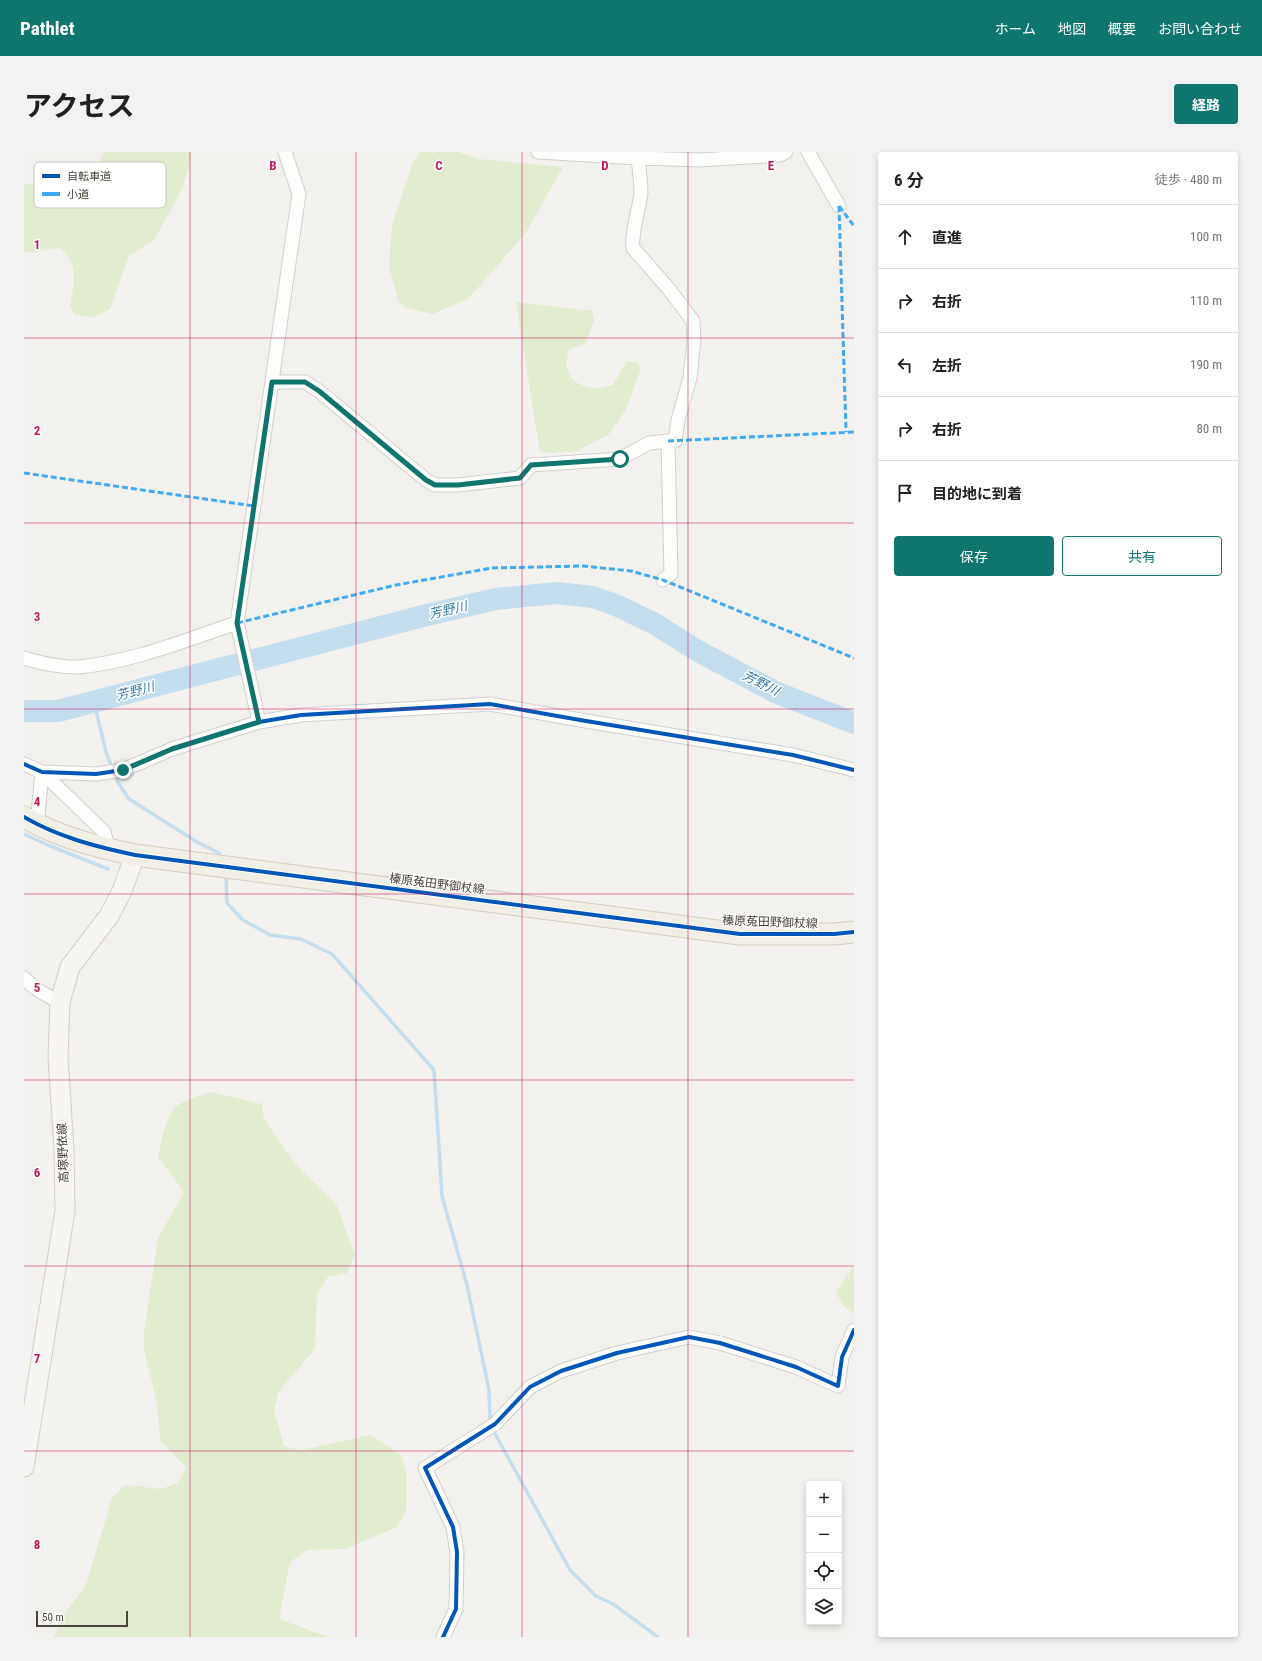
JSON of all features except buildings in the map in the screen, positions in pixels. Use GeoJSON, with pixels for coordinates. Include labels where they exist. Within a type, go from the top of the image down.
{"type":"FeatureCollection","features":[{"type":"Feature","properties":{"kind":"main road","name":"榛原菟田野御杖線"},"geometry":{"type":"LineString","coordinates":[[30,821],[68,837],[109,850],[135,855],[740,934],[834,934],[854,932]]}},
{"type":"Feature","properties":{"kind":"main road","name":"高塚野依線"},"geometry":{"type":"LineString","coordinates":[[24,1467],[65,1211],[64,1150],[58,1057],[60,1002],[70,968],[109,916],[122,891],[135,855]]}},
{"type":"Feature","properties":{"kind":"street"},"geometry":{"type":"LineString","coordinates":[[258,718],[238,627],[299,194],[286,152]]}},
{"type":"Feature","properties":{"kind":"street"},"geometry":{"type":"LineString","coordinates":[[538,152],[638,155],[700,160],[780,155],[786,152]]}},
{"type":"Feature","properties":{"kind":"street"},"geometry":{"type":"LineString","coordinates":[[808,152],[839,206]]}},
{"type":"Feature","properties":{"kind":"street"},"geometry":{"type":"LineString","coordinates":[[638,155],[641,191],[639,211],[632,241],[633,248],[668,288],[693,321],[694,339],[690,378],[678,420],[675,440]]}},
{"type":"Feature","properties":{"kind":"street"},"geometry":{"type":"LineString","coordinates":[[272,382],[305,382],[319,391],[426,480],[435,485],[458,485],[520,478],[531,465],[620,459],[649,443],[668,441],[671,574],[663,580]]}},
{"type":"Feature","properties":{"kind":"street"},"geometry":{"type":"LineString","coordinates":[[24,658],[48,665],[77,667],[120,660],[238,627]]}},
{"type":"Feature","properties":{"kind":"street"},"geometry":{"type":"LineString","coordinates":[[42,772],[96,774],[123,770],[172,749],[258,718],[490,704],[793,755],[854,770]]}},
{"type":"Feature","properties":{"kind":"street"},"geometry":{"type":"LineString","coordinates":[[24,764],[42,772],[104,832],[109,850]]}},
{"type":"Feature","properties":{"kind":"street"},"geometry":{"type":"LineString","coordinates":[[30,821],[42,772]]}},
{"type":"Feature","properties":{"kind":"street"},"geometry":{"type":"LineString","coordinates":[[24,978],[31,986],[43,994],[60,1002]]}},
{"type":"Feature","properties":{"kind":"street"},"geometry":{"type":"LineString","coordinates":[[443,1637],[456,1609],[457,1552],[453,1527],[425,1468],[495,1424],[530,1387],[561,1371],[617,1353],[689,1337],[720,1343],[789,1365],[838,1386],[842,1357],[854,1330]]}},
{"type":"Feature","properties":{"kind":"green space"},"geometry":{"type":"Polygon","coordinates":[[[105,152],[191,152],[191,161],[182,190],[154,240],[129,256],[110,309],[93,318],[75,315],[70,307],[74,275],[71,261],[67,254],[60,248],[24,253],[24,185],[34,183],[34,208],[166,208],[166,162],[100,162],[105,152]]]}},
{"type":"Feature","properties":{"kind":"green space"},"geometry":{"type":"Polygon","coordinates":[[[420,152],[459,152],[478,159],[563,167],[525,234],[468,299],[432,314],[406,308],[399,302],[389,266],[392,225],[413,162],[420,152]]]}},
{"type":"Feature","properties":{"kind":"green space"},"geometry":{"type":"Polygon","coordinates":[[[516,302],[592,311],[594,320],[586,343],[569,350],[567,358],[570,376],[579,384],[595,388],[613,385],[627,361],[637,362],[641,369],[626,410],[608,435],[575,452],[540,453],[516,302]]]}},
{"type":"Feature","properties":{"kind":"green space"},"geometry":{"type":"Polygon","coordinates":[[[210,1092],[262,1104],[264,1119],[295,1164],[336,1204],[355,1255],[347,1273],[328,1277],[317,1293],[315,1349],[279,1391],[274,1410],[284,1446],[301,1450],[371,1435],[401,1455],[407,1474],[406,1511],[397,1527],[345,1549],[307,1550],[290,1562],[279,1619],[329,1637],[54,1637],[63,1616],[86,1585],[112,1498],[125,1485],[161,1489],[178,1483],[186,1468],[160,1440],[157,1404],[144,1350],[144,1332],[158,1238],[184,1192],[158,1157],[165,1128],[174,1108],[190,1099],[210,1092]]]}},
{"type":"Feature","properties":{"kind":"green space"},"geometry":{"type":"Polygon","coordinates":[[[854,1266],[854,1314],[843,1306],[836,1291],[854,1266]]]}},
{"type":"Feature","properties":{"kind":"waterway","name":"芳野川"},"geometry":{"type":"LineString","coordinates":[[24,711],[58,711],[427,615],[496,599],[557,593],[593,597],[618,606],[655,624],[698,651],[775,692],[854,723]]}},
{"type":"Feature","properties":{"kind":"waterway"},"geometry":{"type":"LineString","coordinates":[[94,702],[106,752],[117,781],[129,799],[197,842],[219,853],[221,859]]}},
{"type":"Feature","properties":{"kind":"waterway"},"geometry":{"type":"LineString","coordinates":[[24,834],[108,869]]}},
{"type":"Feature","properties":{"kind":"waterway"},"geometry":{"type":"LineString","coordinates":[[226,875],[227,903],[243,920],[270,935],[301,939],[332,954],[434,1070],[442,1196],[467,1285],[489,1390],[490,1418],[494,1432],[570,1570],[596,1596],[613,1604],[658,1637]]}},
{"type":"Feature","properties":{"kind":"marked path"},"geometry":{"type":"LineString","coordinates":[[839,206],[846,432]]}},
{"type":"Feature","properties":{"kind":"marked path"},"geometry":{"type":"LineString","coordinates":[[839,206],[854,226]]}},
{"type":"Feature","properties":{"kind":"marked path"},"geometry":{"type":"LineString","coordinates":[[668,441],[854,432]]}},
{"type":"Feature","properties":{"kind":"marked path"},"geometry":{"type":"LineString","coordinates":[[24,473],[254,506]]}},
{"type":"Feature","properties":{"kind":"marked path"},"geometry":{"type":"LineString","coordinates":[[237,623],[396,585],[492,568],[583,566],[631,571],[663,580],[854,658]]}},
{"type":"Feature","properties":{"kind":"cycle path"},"geometry":{"type":"LineString","coordinates":[[24,764],[42,772],[96,774],[123,770],[172,749],[259,722],[301,715],[490,704],[793,755],[854,770]]}},
{"type":"Feature","properties":{"kind":"cycle path"},"geometry":{"type":"LineString","coordinates":[[24,817],[64,836],[135,855],[740,934],[834,934],[854,932]]}},
{"type":"Feature","properties":{"kind":"cycle path"},"geometry":{"type":"LineString","coordinates":[[443,1637],[456,1609],[457,1552],[453,1527],[425,1468],[495,1424],[530,1387],[561,1371],[617,1353],[689,1337],[720,1343],[796,1367],[838,1386],[842,1357],[854,1330]]}},
{"type":"Feature","properties":{"kind":"route"},"geometry":{"type":"LineString","coordinates":[[123,770],[172,749],[259,722],[237,623],[272,382],[305,382],[319,391],[426,480],[435,485],[458,485],[520,478],[531,465],[620,459]]}}]}
